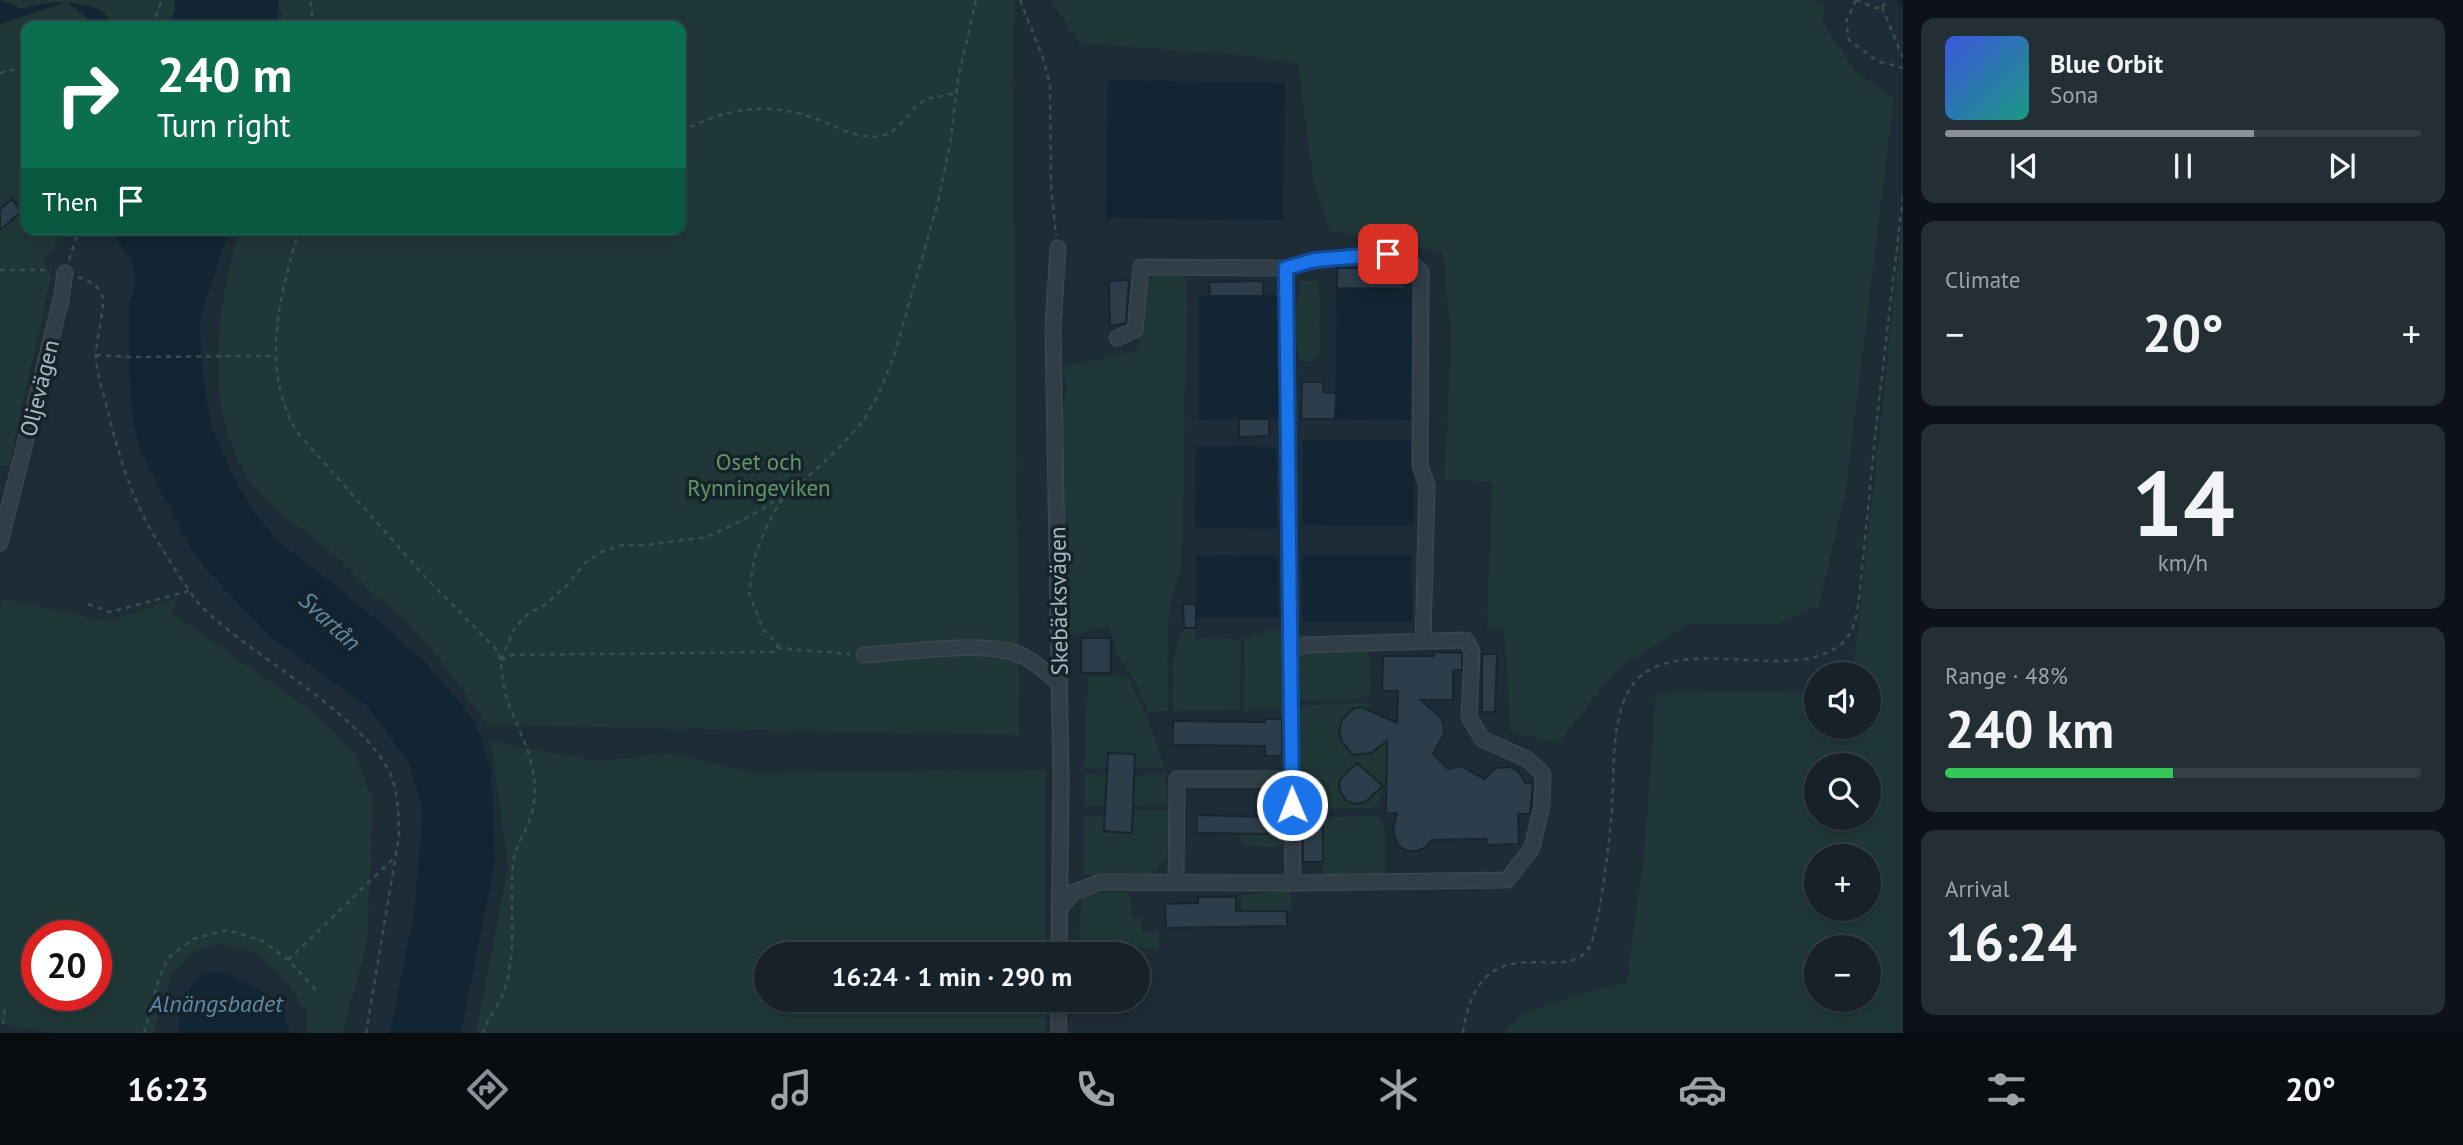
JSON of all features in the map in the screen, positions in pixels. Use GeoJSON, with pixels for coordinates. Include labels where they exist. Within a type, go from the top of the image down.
{"type":"FeatureCollection","features":[{"type":"Feature","properties":{"kind":"street","name":"Skebäcksvägen"},"geometry":{"type":"LineString","coordinates":[[1058,248],[1053,328],[1061,780],[1059,942]]}},
{"type":"Feature","properties":{"kind":"street"},"geometry":{"type":"LineString","coordinates":[[1118,338],[1135,330],[1141,267],[1286,268],[1315,260],[1388,254],[1406,257],[1421,272],[1420,467],[1427,485],[1423,641]]}},
{"type":"Feature","properties":{"kind":"street"},"geometry":{"type":"LineString","coordinates":[[1286,268],[1293,883]]}},
{"type":"Feature","properties":{"kind":"street","name":"Oljevägen"},"geometry":{"type":"LineString","coordinates":[[0,543],[61,300],[65,273]]}},
{"type":"Feature","properties":{"kind":"street"},"geometry":{"type":"LineString","coordinates":[[1059,910],[1072,893],[1100,882],[1507,880],[1532,848],[1542,805],[1542,774],[1527,759],[1482,739],[1469,717],[1472,651],[1466,639],[1304,645],[1290,652]]}},
{"type":"Feature","properties":{"kind":"street"},"geometry":{"type":"LineString","coordinates":[[864,655],[1001,650],[1014,652],[1032,662],[1059,683]]}},
{"type":"Feature","properties":{"kind":"street"},"geometry":{"type":"LineString","coordinates":[[1176,882],[1177,779],[1292,779]]}},
{"type":"Feature","properties":{"kind":"street"},"geometry":{"type":"LineString","coordinates":[[1059,1012],[1059,1033]]}},
{"type":"Feature","properties":{"kind":"path"},"geometry":{"type":"LineString","coordinates":[[154,21],[162,0]]}},
{"type":"Feature","properties":{"kind":"path"},"geometry":{"type":"LineString","coordinates":[[310,0],[311,21]]}},
{"type":"Feature","properties":{"kind":"path"},"geometry":{"type":"LineString","coordinates":[[501,660],[515,627],[529,613],[546,604],[585,563],[601,552],[622,545],[647,545],[707,537],[743,520],[786,495],[836,451],[864,420],[880,391],[895,353],[929,240],[950,144],[967,34],[976,0]]}},
{"type":"Feature","properties":{"kind":"path"},"geometry":{"type":"LineString","coordinates":[[1020,0],[1050,85],[1051,185],[1058,248]]}},
{"type":"Feature","properties":{"kind":"path"},"geometry":{"type":"LineString","coordinates":[[1888,0],[1882,7],[1876,8],[1856,0],[1846,22],[1849,40],[1877,61],[1903,68]]}},
{"type":"Feature","properties":{"kind":"path"},"geometry":{"type":"LineString","coordinates":[[1882,7],[1903,58]]}},
{"type":"Feature","properties":{"kind":"path"},"geometry":{"type":"LineString","coordinates":[[0,73],[21,71]]}},
{"type":"Feature","properties":{"kind":"path"},"geometry":{"type":"LineString","coordinates":[[686,129],[723,114],[766,108],[788,109],[846,132],[869,137],[883,136],[895,130],[927,99],[956,92]]}},
{"type":"Feature","properties":{"kind":"path"},"geometry":{"type":"LineString","coordinates":[[1463,1033],[1471,1000],[1485,977],[1517,962],[1571,962],[1582,957],[1590,947],[1597,923],[1611,821],[1615,740],[1625,699],[1636,680],[1657,666],[1686,659],[1803,658],[1832,649],[1850,634],[1856,620],[1859,599],[1878,404],[1903,196]]}},
{"type":"Feature","properties":{"kind":"path"},"geometry":{"type":"LineString","coordinates":[[65,273],[77,235]]}},
{"type":"Feature","properties":{"kind":"path"},"geometry":{"type":"LineString","coordinates":[[297,235],[276,325],[277,383],[283,403],[297,432],[426,578],[497,650],[501,660],[502,683],[531,756],[535,788],[532,816],[516,848],[513,861],[510,966],[506,986],[483,1033]]}},
{"type":"Feature","properties":{"kind":"path"},"geometry":{"type":"LineString","coordinates":[[0,270],[35,268],[65,273],[85,279],[99,290],[103,303],[96,339],[97,373],[125,471],[152,533],[201,606],[231,634],[344,718],[373,748],[391,778],[399,818],[397,855],[366,1033]]}},
{"type":"Feature","properties":{"kind":"path"},"geometry":{"type":"LineString","coordinates":[[95,355],[129,358],[275,356]]}},
{"type":"Feature","properties":{"kind":"path"},"geometry":{"type":"LineString","coordinates":[[501,660],[512,655],[776,652],[778,645],[763,629],[756,616],[749,593],[749,579],[763,535],[773,513],[786,495]]}},
{"type":"Feature","properties":{"kind":"path"},"geometry":{"type":"LineString","coordinates":[[88,604],[110,612],[190,590]]}},
{"type":"Feature","properties":{"kind":"path"},"geometry":{"type":"LineString","coordinates":[[777,648],[864,655]]}},
{"type":"Feature","properties":{"kind":"path"},"geometry":{"type":"LineString","coordinates":[[288,960],[397,855]]}},
{"type":"Feature","properties":{"kind":"path"},"geometry":{"type":"LineString","coordinates":[[144,1033],[158,982],[168,958],[193,939],[227,930],[263,941],[288,960],[318,992]]}},
{"type":"Feature","properties":{"kind":"path"},"geometry":{"type":"LineString","coordinates":[[3,1024],[5,1006]]}},
{"type":"Feature","properties":{"kind":"green space","name":"Oset och Rynningeviken"},"geometry":{"type":"Polygon","coordinates":[[[0,0],[1015,0],[1013,79],[1019,735],[488,725],[406,620],[269,502],[241,466],[228,435],[218,366],[224,295],[238,235],[686,235],[686,21],[282,21],[282,12],[175,10],[171,21],[21,21],[21,235],[64,235],[43,260],[51,278],[9,466],[0,466],[0,0]]]}},
{"type":"Feature","properties":{"kind":"green space"},"geometry":{"type":"Polygon","coordinates":[[[1051,0],[1810,0],[1825,7],[1822,22],[1856,71],[1894,99],[1846,487],[1819,606],[1777,624],[1688,624],[1616,670],[1559,743],[1511,732],[1504,631],[1487,628],[1492,483],[1445,479],[1451,336],[1443,252],[1330,231],[1313,179],[1298,64],[1251,56],[1079,43],[1051,0]]]}},
{"type":"Feature","properties":{"kind":"green space"},"geometry":{"type":"Polygon","coordinates":[[[1903,218],[1903,1033],[1505,1033],[1520,1016],[1575,995],[1627,982],[1644,854],[1656,693],[1804,691],[1804,739],[1881,739],[1881,662],[1854,662],[1903,218]]]}},
{"type":"Feature","properties":{"kind":"green space"},"geometry":{"type":"Polygon","coordinates":[[[1159,271],[1183,273],[1187,280],[1182,568],[1175,586],[1168,621],[1168,711],[1149,712],[1133,678],[1117,655],[1109,626],[1072,635],[1066,628],[1062,612],[1054,494],[1066,387],[1063,367],[1136,351],[1145,295],[1152,277],[1159,271]]]}},
{"type":"Feature","properties":{"kind":"green space"},"geometry":{"type":"Polygon","coordinates":[[[1302,281],[1319,281],[1320,355],[1311,361],[1302,362],[1297,345],[1296,322],[1302,281]]]}},
{"type":"Feature","properties":{"kind":"green space"},"geometry":{"type":"Polygon","coordinates":[[[3,598],[109,622],[177,598],[172,613],[307,708],[354,751],[373,802],[367,943],[342,1033],[307,1033],[307,1012],[279,972],[254,952],[222,944],[197,950],[172,973],[153,1033],[53,1033],[0,1023],[0,610],[3,598]]]}},
{"type":"Feature","properties":{"kind":"green space"},"geometry":{"type":"Polygon","coordinates":[[[1184,628],[1196,628],[1195,638],[1241,639],[1240,710],[1174,711],[1174,658],[1184,628]]]}},
{"type":"Feature","properties":{"kind":"green space"},"geometry":{"type":"Polygon","coordinates":[[[1281,629],[1284,709],[1244,710],[1244,639],[1251,639],[1251,635],[1261,635],[1262,631],[1281,629]]]}},
{"type":"Feature","properties":{"kind":"green space"},"geometry":{"type":"Polygon","coordinates":[[[1314,648],[1369,649],[1370,694],[1357,699],[1301,700],[1297,693],[1297,665],[1301,657],[1314,648]]]}},
{"type":"Feature","properties":{"kind":"green space"},"geometry":{"type":"Polygon","coordinates":[[[1088,676],[1128,677],[1151,726],[1165,768],[1134,768],[1135,755],[1108,753],[1107,768],[1084,769],[1088,676]]]}},
{"type":"Feature","properties":{"kind":"green space"},"geometry":{"type":"Polygon","coordinates":[[[1368,703],[1373,708],[1355,709],[1347,714],[1340,731],[1387,739],[1386,778],[1378,805],[1371,809],[1304,809],[1299,799],[1298,711],[1307,705],[1368,703]]]}},
{"type":"Feature","properties":{"kind":"green space"},"geometry":{"type":"Polygon","coordinates":[[[491,741],[599,761],[671,753],[755,773],[1046,770],[1046,942],[754,942],[754,1012],[1046,1012],[1046,1033],[476,1033],[508,867],[491,741]]]}},
{"type":"Feature","properties":{"kind":"green space"},"geometry":{"type":"Polygon","coordinates":[[[1085,774],[1107,775],[1106,806],[1085,806],[1085,774]]]}},
{"type":"Feature","properties":{"kind":"green space"},"geometry":{"type":"Polygon","coordinates":[[[1166,774],[1167,805],[1133,806],[1134,775],[1166,774]]]}},
{"type":"Feature","properties":{"kind":"green space"},"geometry":{"type":"Polygon","coordinates":[[[1265,795],[1281,796],[1284,802],[1283,844],[1274,847],[1244,846],[1240,834],[1267,834],[1265,795]]]}},
{"type":"Feature","properties":{"kind":"green space"},"geometry":{"type":"Polygon","coordinates":[[[1132,810],[1168,810],[1165,860],[1156,871],[1149,874],[1083,875],[1084,816],[1105,816],[1105,831],[1131,833],[1132,810]]]}},
{"type":"Feature","properties":{"kind":"green space"},"geometry":{"type":"Polygon","coordinates":[[[1377,816],[1385,826],[1385,875],[1323,875],[1323,817],[1377,816]]]}},
{"type":"Feature","properties":{"kind":"green space"},"geometry":{"type":"Polygon","coordinates":[[[1290,891],[1291,909],[1287,911],[1241,911],[1242,895],[1290,891]]]}},
{"type":"Feature","properties":{"kind":"green space"},"geometry":{"type":"Polygon","coordinates":[[[1127,892],[1131,918],[1141,918],[1141,932],[1159,932],[1158,948],[1150,948],[1150,942],[1079,940],[1082,896],[1086,893],[1127,892]]]}},
{"type":"Feature","properties":{"kind":"water"},"geometry":{"type":"Polygon","coordinates":[[[0,0],[23,9],[41,4],[65,3],[0,24],[0,0]]]}},
{"type":"Feature","properties":{"kind":"water"},"geometry":{"type":"Polygon","coordinates":[[[174,0],[279,0],[277,21],[171,21],[175,10],[174,0]]]}},
{"type":"Feature","properties":{"kind":"water"},"geometry":{"type":"Polygon","coordinates":[[[68,3],[100,10],[111,21],[91,21],[68,3]]]}},
{"type":"Feature","properties":{"kind":"water"},"geometry":{"type":"Polygon","coordinates":[[[1108,80],[1285,83],[1283,220],[1106,218],[1108,80]]]}},
{"type":"Feature","properties":{"kind":"water","name":"Svartån"},"geometry":{"type":"Polygon","coordinates":[[[227,235],[200,318],[201,362],[211,426],[236,483],[255,514],[278,541],[346,594],[422,659],[475,721],[491,770],[495,861],[461,1033],[390,1033],[415,907],[423,808],[408,761],[369,708],[272,638],[204,567],[189,545],[139,448],[132,413],[129,370],[129,304],[135,286],[135,272],[115,237],[227,235]]]}},
{"type":"Feature","properties":{"kind":"water"},"geometry":{"type":"Polygon","coordinates":[[[1337,288],[1413,289],[1411,420],[1335,419],[1337,288]]]}},
{"type":"Feature","properties":{"kind":"water"},"geometry":{"type":"Polygon","coordinates":[[[1278,295],[1279,419],[1199,420],[1199,296],[1278,295]]]}},
{"type":"Feature","properties":{"kind":"water"},"geometry":{"type":"Polygon","coordinates":[[[1303,440],[1415,440],[1414,526],[1302,525],[1303,440]]]}},
{"type":"Feature","properties":{"kind":"water"},"geometry":{"type":"Polygon","coordinates":[[[1196,446],[1276,447],[1277,529],[1195,527],[1196,446]]]}},
{"type":"Feature","properties":{"kind":"water"},"geometry":{"type":"Polygon","coordinates":[[[1278,555],[1279,618],[1196,618],[1196,556],[1278,555]]]}},
{"type":"Feature","properties":{"kind":"water"},"geometry":{"type":"Polygon","coordinates":[[[1302,555],[1412,555],[1412,622],[1302,622],[1302,555]]]}},
{"type":"Feature","properties":{"kind":"water","name":"Alnängsbadet"},"geometry":{"type":"Polygon","coordinates":[[[222,972],[260,990],[280,1008],[290,1033],[179,1033],[182,1007],[191,987],[203,973],[222,972]]]}},
{"type":"Feature","properties":{"kind":"building"},"geometry":{"type":"Polygon","coordinates":[[[12,199],[21,212],[0,230],[0,209],[12,199]]]}},
{"type":"Feature","properties":{"kind":"building"},"geometry":{"type":"Polygon","coordinates":[[[1337,268],[1403,268],[1405,289],[1337,288],[1337,268]]]}},
{"type":"Feature","properties":{"kind":"building"},"geometry":{"type":"Polygon","coordinates":[[[1129,280],[1126,323],[1110,326],[1109,281],[1129,280]]]}},
{"type":"Feature","properties":{"kind":"building"},"geometry":{"type":"Polygon","coordinates":[[[1263,281],[1263,296],[1210,296],[1209,282],[1263,281]]]}},
{"type":"Feature","properties":{"kind":"building"},"geometry":{"type":"Polygon","coordinates":[[[1302,382],[1323,382],[1323,392],[1336,393],[1335,419],[1301,419],[1302,382]]]}},
{"type":"Feature","properties":{"kind":"building"},"geometry":{"type":"Polygon","coordinates":[[[1239,419],[1269,419],[1269,436],[1239,437],[1239,419]]]}},
{"type":"Feature","properties":{"kind":"building"},"geometry":{"type":"Polygon","coordinates":[[[1183,604],[1196,604],[1196,628],[1184,628],[1183,604]]]}},
{"type":"Feature","properties":{"kind":"building"},"geometry":{"type":"Polygon","coordinates":[[[1081,638],[1111,638],[1111,673],[1081,673],[1081,638]]]}},
{"type":"Feature","properties":{"kind":"building"},"geometry":{"type":"Polygon","coordinates":[[[1434,652],[1462,653],[1462,670],[1453,670],[1453,700],[1421,700],[1441,718],[1444,727],[1443,736],[1433,754],[1448,769],[1461,766],[1484,779],[1496,768],[1511,767],[1519,772],[1525,783],[1533,783],[1530,814],[1518,814],[1519,844],[1487,845],[1486,839],[1431,840],[1426,847],[1407,851],[1399,846],[1395,838],[1393,830],[1397,813],[1386,813],[1387,741],[1371,753],[1353,755],[1342,742],[1339,731],[1342,720],[1353,709],[1361,707],[1397,723],[1398,691],[1382,691],[1383,656],[1434,656],[1434,652]]]}},
{"type":"Feature","properties":{"kind":"building"},"geometry":{"type":"Polygon","coordinates":[[[1482,654],[1497,654],[1495,712],[1482,712],[1482,654]]]}},
{"type":"Feature","properties":{"kind":"building"},"geometry":{"type":"Polygon","coordinates":[[[1265,719],[1282,719],[1282,756],[1265,756],[1265,746],[1173,745],[1173,721],[1265,722],[1265,719]]]}},
{"type":"Feature","properties":{"kind":"building"},"geometry":{"type":"Polygon","coordinates":[[[1108,753],[1135,754],[1132,833],[1104,831],[1108,753]]]}},
{"type":"Feature","properties":{"kind":"building"},"geometry":{"type":"Polygon","coordinates":[[[1357,763],[1383,786],[1365,802],[1356,804],[1347,801],[1341,794],[1339,785],[1341,778],[1357,763]]]}},
{"type":"Feature","properties":{"kind":"building"},"geometry":{"type":"Polygon","coordinates":[[[1197,815],[1267,817],[1267,834],[1197,833],[1197,815]]]}},
{"type":"Feature","properties":{"kind":"building"},"geometry":{"type":"Polygon","coordinates":[[[1303,817],[1323,817],[1323,862],[1303,862],[1303,817]]]}},
{"type":"Feature","properties":{"kind":"building"},"geometry":{"type":"Polygon","coordinates":[[[1198,897],[1236,897],[1236,911],[1287,911],[1287,926],[1166,928],[1165,904],[1198,903],[1198,897]]]}},
{"type":"Feature","properties":{"kind":"route"},"geometry":{"type":"LineString","coordinates":[[1292,805],[1286,268],[1315,260],[1388,254]]}}]}
